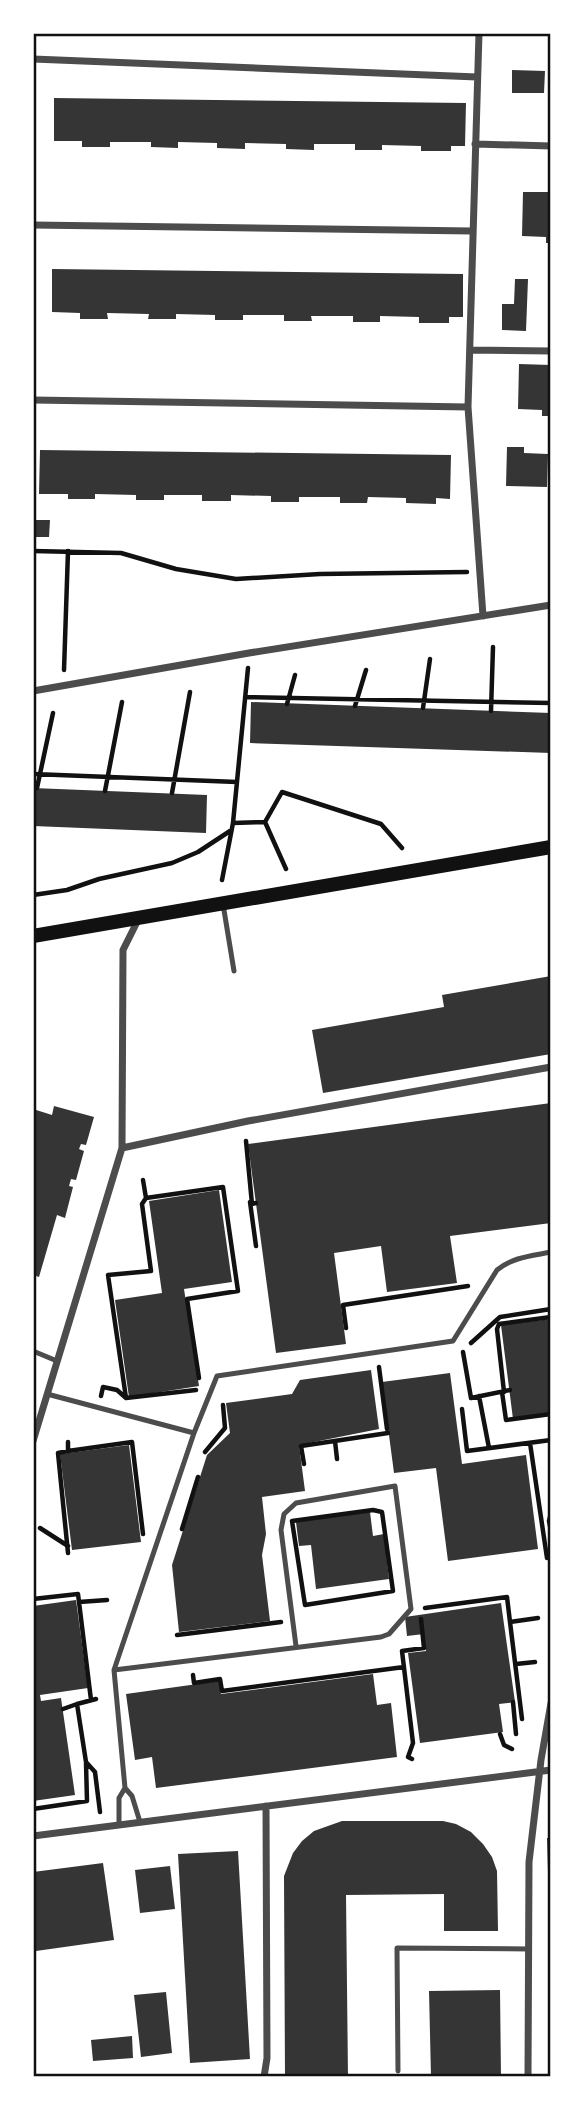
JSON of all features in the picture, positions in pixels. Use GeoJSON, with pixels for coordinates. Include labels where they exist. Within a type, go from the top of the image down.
{"type":"FeatureCollection","features":[{"type":"Feature","properties":{"kind":"main road"},"geometry":{"type":"LineString","coordinates":[[33,936],[551,847]]}},
{"type":"Feature","properties":{"kind":"street"},"geometry":{"type":"LineString","coordinates":[[479,33],[468,407],[483,616]]}},
{"type":"Feature","properties":{"kind":"street"},"geometry":{"type":"LineString","coordinates":[[33,59],[477,77]]}},
{"type":"Feature","properties":{"kind":"street"},"geometry":{"type":"LineString","coordinates":[[475,144],[551,146]]}},
{"type":"Feature","properties":{"kind":"street"},"geometry":{"type":"LineString","coordinates":[[33,225],[472,231]]}},
{"type":"Feature","properties":{"kind":"street"},"geometry":{"type":"LineString","coordinates":[[470,350],[551,351]]}},
{"type":"Feature","properties":{"kind":"street"},"geometry":{"type":"LineString","coordinates":[[33,400],[468,407]]}},
{"type":"Feature","properties":{"kind":"street"},"geometry":{"type":"LineString","coordinates":[[33,691],[249,653],[551,605]]}},
{"type":"Feature","properties":{"kind":"street"},"geometry":{"type":"LineString","coordinates":[[33,1441],[122,1148],[123,950],[139,918]]}},
{"type":"Feature","properties":{"kind":"street"},"geometry":{"type":"LineString","coordinates":[[122,1148],[248,1121],[551,1067]]}},
{"type":"Feature","properties":{"kind":"street"},"geometry":{"type":"LineString","coordinates":[[528,2077],[529,1862],[539,1771],[551,1703]]}},
{"type":"Feature","properties":{"kind":"street"},"geometry":{"type":"LineString","coordinates":[[33,1836],[551,1770]]}},
{"type":"Feature","properties":{"kind":"street"},"geometry":{"type":"LineString","coordinates":[[264,2077],[267,2058],[266,1806]]}},
{"type":"Feature","properties":{"kind":"lane"},"geometry":{"type":"LineString","coordinates":[[223,904],[234,971]]}},
{"type":"Feature","properties":{"kind":"lane"},"geometry":{"type":"LineString","coordinates":[[140,1822],[132,1796],[125,1788],[114,1670],[194,1433],[217,1376],[453,1341],[496,1270],[506,1262],[518,1258],[551,1252]]}},
{"type":"Feature","properties":{"kind":"lane"},"geometry":{"type":"LineString","coordinates":[[33,1351],[58,1361]]}},
{"type":"Feature","properties":{"kind":"lane"},"geometry":{"type":"LineString","coordinates":[[47,1394],[194,1433]]}},
{"type":"Feature","properties":{"kind":"lane"},"geometry":{"type":"LineString","coordinates":[[114,1670],[385,1636],[411,1609],[395,1486],[296,1503],[284,1514],[281,1530],[296,1646]]}},
{"type":"Feature","properties":{"kind":"lane"},"geometry":{"type":"LineString","coordinates":[[119,1825],[119,1798],[125,1788]]}},
{"type":"Feature","properties":{"kind":"lane"},"geometry":{"type":"LineString","coordinates":[[398,2071],[397,1948],[528,1949]]}},
{"type":"Feature","properties":{"kind":"path"},"geometry":{"type":"LineString","coordinates":[[33,551],[121,553],[176,569],[236,579],[320,574],[480,572]]}},
{"type":"Feature","properties":{"kind":"path"},"geometry":{"type":"LineString","coordinates":[[63,685],[68,551]]}},
{"type":"Feature","properties":{"kind":"path"},"geometry":{"type":"LineString","coordinates":[[491,711],[493,647]]}},
{"type":"Feature","properties":{"kind":"path"},"geometry":{"type":"LineString","coordinates":[[222,880],[233,823],[249,653]]}},
{"type":"Feature","properties":{"kind":"path"},"geometry":{"type":"LineString","coordinates":[[423,708],[430,659]]}},
{"type":"Feature","properties":{"kind":"path"},"geometry":{"type":"LineString","coordinates":[[355,706],[366,670]]}},
{"type":"Feature","properties":{"kind":"path"},"geometry":{"type":"LineString","coordinates":[[287,704],[295,675]]}},
{"type":"Feature","properties":{"kind":"path"},"geometry":{"type":"LineString","coordinates":[[172,793],[190,692]]}},
{"type":"Feature","properties":{"kind":"path"},"geometry":{"type":"LineString","coordinates":[[245,697],[551,703]]}},
{"type":"Feature","properties":{"kind":"path"},"geometry":{"type":"LineString","coordinates":[[105,791],[122,702]]}},
{"type":"Feature","properties":{"kind":"path"},"geometry":{"type":"LineString","coordinates":[[37,788],[53,713]]}},
{"type":"Feature","properties":{"kind":"path"},"geometry":{"type":"LineString","coordinates":[[33,774],[237,782]]}},
{"type":"Feature","properties":{"kind":"path"},"geometry":{"type":"LineString","coordinates":[[265,822],[282,792],[380,824],[402,848]]}},
{"type":"Feature","properties":{"kind":"path"},"geometry":{"type":"LineString","coordinates":[[233,823],[265,822]]}},
{"type":"Feature","properties":{"kind":"path"},"geometry":{"type":"LineString","coordinates":[[265,822],[286,869]]}},
{"type":"Feature","properties":{"kind":"path"},"geometry":{"type":"LineString","coordinates":[[33,895],[67,890],[99,879],[172,863],[198,852],[231,831]]}},
{"type":"Feature","properties":{"kind":"path"},"geometry":{"type":"LineString","coordinates":[[246,1142],[252,1204],[256,1203]]}},
{"type":"Feature","properties":{"kind":"path"},"geometry":{"type":"LineString","coordinates":[[126,1398],[108,1275],[151,1271],[142,1204],[146,1198],[143,1180]]}},
{"type":"Feature","properties":{"kind":"path"},"geometry":{"type":"LineString","coordinates":[[249,1184],[256,1246]]}},
{"type":"Feature","properties":{"kind":"path"},"geometry":{"type":"LineString","coordinates":[[103,1387],[117,1390],[126,1398],[201,1389],[187,1299],[238,1291],[223,1186],[146,1198]]}},
{"type":"Feature","properties":{"kind":"path"},"geometry":{"type":"LineString","coordinates":[[346,1328],[343,1306],[468,1286]]}},
{"type":"Feature","properties":{"kind":"path"},"geometry":{"type":"LineString","coordinates":[[498,1321],[551,1309]]}},
{"type":"Feature","properties":{"kind":"path"},"geometry":{"type":"LineString","coordinates":[[498,1321],[499,1324],[551,1317]]}},
{"type":"Feature","properties":{"kind":"path"},"geometry":{"type":"LineString","coordinates":[[498,1321],[506,1420],[551,1414]]}},
{"type":"Feature","properties":{"kind":"path"},"geometry":{"type":"LineString","coordinates":[[463,1351],[471,1398],[505,1391]]}},
{"type":"Feature","properties":{"kind":"path"},"geometry":{"type":"LineString","coordinates":[[304,1464],[301,1447],[387,1431],[377,1352]]}},
{"type":"Feature","properties":{"kind":"path"},"geometry":{"type":"LineString","coordinates":[[479,1396],[489,1448]]}},
{"type":"Feature","properties":{"kind":"path"},"geometry":{"type":"LineString","coordinates":[[182,1529],[205,1452],[225,1428],[223,1404]]}},
{"type":"Feature","properties":{"kind":"path"},"geometry":{"type":"LineString","coordinates":[[462,1409],[467,1451],[551,1440]]}},
{"type":"Feature","properties":{"kind":"path"},"geometry":{"type":"LineString","coordinates":[[335,1441],[337,1459]]}},
{"type":"Feature","properties":{"kind":"path"},"geometry":{"type":"LineString","coordinates":[[68,1442],[68,1451]]}},
{"type":"Feature","properties":{"kind":"path"},"geometry":{"type":"LineString","coordinates":[[68,1553],[58,1453],[132,1442],[143,1535]]}},
{"type":"Feature","properties":{"kind":"path"},"geometry":{"type":"LineString","coordinates":[[530,1443],[547,1558]]}},
{"type":"Feature","properties":{"kind":"path"},"geometry":{"type":"LineString","coordinates":[[373,1510],[382,1512],[393,1591],[305,1605],[292,1521],[373,1510]]}},
{"type":"Feature","properties":{"kind":"path"},"geometry":{"type":"LineString","coordinates":[[551,1513],[551,1531]]}},
{"type":"Feature","properties":{"kind":"path"},"geometry":{"type":"LineString","coordinates":[[40,1528],[68,1546]]}},
{"type":"Feature","properties":{"kind":"path"},"geometry":{"type":"LineString","coordinates":[[33,1599],[78,1594],[94,1699],[63,1709]]}},
{"type":"Feature","properties":{"kind":"path"},"geometry":{"type":"LineString","coordinates":[[412,1759],[408,1757],[413,1743],[402,1651],[424,1648],[419,1608],[507,1597],[522,1719]]}},
{"type":"Feature","properties":{"kind":"path"},"geometry":{"type":"LineString","coordinates":[[79,1602],[107,1600]]}},
{"type":"Feature","properties":{"kind":"path"},"geometry":{"type":"LineString","coordinates":[[510,1622],[538,1618]]}},
{"type":"Feature","properties":{"kind":"path"},"geometry":{"type":"LineString","coordinates":[[177,1635],[282,1622]]}},
{"type":"Feature","properties":{"kind":"path"},"geometry":{"type":"LineString","coordinates":[[516,1664],[535,1662]]}},
{"type":"Feature","properties":{"kind":"path"},"geometry":{"type":"LineString","coordinates":[[193,1675],[194,1683],[220,1679],[222,1691],[404,1667]]}},
{"type":"Feature","properties":{"kind":"path"},"geometry":{"type":"LineString","coordinates":[[513,1702],[516,1734]]}},
{"type":"Feature","properties":{"kind":"path"},"geometry":{"type":"LineString","coordinates":[[33,1810],[88,1801],[86,1762],[77,1704]]}},
{"type":"Feature","properties":{"kind":"path"},"geometry":{"type":"LineString","coordinates":[[500,1734],[504,1745],[512,1749]]}},
{"type":"Feature","properties":{"kind":"path"},"geometry":{"type":"LineString","coordinates":[[86,1762],[95,1772],[100,1813]]}},
{"type":"Feature","properties":{"kind":"building"},"geometry":{"type":"Polygon","coordinates":[[[512,70],[545,71],[544,93],[512,93],[512,70]]]}},
{"type":"Feature","properties":{"kind":"building"},"geometry":{"type":"Polygon","coordinates":[[[54,98],[466,103],[465,146],[451,146],[451,151],[421,151],[421,146],[382,145],[382,150],[355,150],[355,144],[314,144],[314,150],[286,149],[286,144],[245,143],[245,149],[217,148],[217,143],[178,142],[178,148],[151,147],[151,142],[110,142],[110,147],[82,147],[82,141],[54,141],[54,98]]]}},
{"type":"Feature","properties":{"kind":"building"},"geometry":{"type":"Polygon","coordinates":[[[523,192],[551,192],[551,243],[546,243],[546,237],[522,236],[523,192]]]}},
{"type":"Feature","properties":{"kind":"building"},"geometry":{"type":"Polygon","coordinates":[[[52,269],[463,274],[463,317],[449,317],[449,323],[419,323],[419,317],[380,316],[380,322],[353,322],[353,316],[311,316],[312,321],[284,321],[284,315],[243,315],[243,320],[215,320],[215,315],[176,314],[176,319],[148,319],[149,314],[107,313],[108,319],[80,319],[80,313],[52,312],[52,269]]]}},
{"type":"Feature","properties":{"kind":"building"},"geometry":{"type":"Polygon","coordinates":[[[515,279],[528,279],[526,331],[502,330],[502,304],[514,304],[515,279]]]}},
{"type":"Feature","properties":{"kind":"building"},"geometry":{"type":"Polygon","coordinates":[[[519,364],[551,365],[551,416],[542,416],[542,410],[518,409],[519,364]]]}},
{"type":"Feature","properties":{"kind":"building"},"geometry":{"type":"Polygon","coordinates":[[[507,447],[524,447],[524,453],[548,454],[547,487],[506,486],[507,447]]]}},
{"type":"Feature","properties":{"kind":"building"},"geometry":{"type":"Polygon","coordinates":[[[40,450],[451,455],[450,499],[436,498],[436,504],[406,503],[406,498],[368,497],[367,503],[340,503],[340,497],[299,497],[299,502],[271,502],[271,496],[231,495],[231,501],[202,501],[202,495],[164,495],[164,500],[136,500],[136,495],[95,494],[95,499],[68,499],[68,494],[39,494],[40,450]]]}},
{"type":"Feature","properties":{"kind":"building"},"geometry":{"type":"Polygon","coordinates":[[[33,520],[50,520],[49,537],[33,537],[33,520]]]}},
{"type":"Feature","properties":{"kind":"building"},"geometry":{"type":"Polygon","coordinates":[[[251,702],[551,713],[551,753],[250,743],[251,702]]]}},
{"type":"Feature","properties":{"kind":"building"},"geometry":{"type":"Polygon","coordinates":[[[33,788],[207,795],[206,833],[33,826],[33,788]]]}},
{"type":"Feature","properties":{"kind":"building"},"geometry":{"type":"Polygon","coordinates":[[[551,976],[551,1054],[323,1093],[312,1030],[444,1007],[442,995],[551,976]]]}},
{"type":"Feature","properties":{"kind":"building"},"geometry":{"type":"Polygon","coordinates":[[[551,1103],[551,1223],[450,1236],[457,1283],[387,1292],[381,1246],[334,1253],[346,1344],[276,1353],[248,1144],[551,1103]]]}},
{"type":"Feature","properties":{"kind":"building"},"geometry":{"type":"Polygon","coordinates":[[[54,1106],[94,1117],[86,1145],[81,1144],[79,1149],[84,1151],[76,1180],[71,1179],[69,1186],[73,1187],[65,1218],[57,1215],[39,1277],[33,1275],[33,1109],[52,1115],[54,1106]]]}},
{"type":"Feature","properties":{"kind":"building"},"geometry":{"type":"Polygon","coordinates":[[[219,1190],[232,1282],[184,1289],[199,1386],[129,1397],[115,1300],[162,1293],[149,1201],[219,1190]]]}},
{"type":"Feature","properties":{"kind":"building"},"geometry":{"type":"Polygon","coordinates":[[[551,1319],[551,1414],[513,1419],[501,1325],[551,1319]]]}},
{"type":"Feature","properties":{"kind":"building"},"geometry":{"type":"Polygon","coordinates":[[[371,1370],[379,1429],[299,1445],[305,1491],[262,1497],[266,1534],[262,1555],[270,1621],[179,1632],[172,1565],[207,1455],[230,1433],[226,1403],[292,1394],[300,1380],[371,1370]]]}},
{"type":"Feature","properties":{"kind":"building"},"geometry":{"type":"Polygon","coordinates":[[[450,1373],[462,1464],[526,1455],[538,1549],[448,1561],[436,1468],[394,1473],[382,1382],[450,1373]]]}},
{"type":"Feature","properties":{"kind":"building"},"geometry":{"type":"Polygon","coordinates":[[[129,1445],[141,1542],[72,1550],[60,1454],[129,1445]]]}},
{"type":"Feature","properties":{"kind":"building"},"geometry":{"type":"Polygon","coordinates":[[[370,1512],[373,1536],[384,1534],[389,1579],[316,1589],[311,1545],[299,1546],[296,1522],[370,1512]]]}},
{"type":"Feature","properties":{"kind":"building"},"geometry":{"type":"Polygon","coordinates":[[[76,1600],[88,1688],[40,1695],[41,1701],[61,1698],[75,1795],[33,1801],[33,1606],[76,1600]]]}},
{"type":"Feature","properties":{"kind":"building"},"geometry":{"type":"Polygon","coordinates":[[[501,1603],[515,1702],[499,1704],[503,1732],[420,1743],[408,1653],[426,1651],[424,1634],[407,1636],[405,1617],[501,1603]]]}},
{"type":"Feature","properties":{"kind":"building"},"geometry":{"type":"Polygon","coordinates":[[[373,1674],[377,1705],[391,1703],[397,1757],[156,1788],[152,1757],[135,1760],[126,1694],[219,1681],[221,1694],[373,1674]]]}},
{"type":"Feature","properties":{"kind":"building"},"geometry":{"type":"Polygon","coordinates":[[[342,1821],[443,1821],[471,1832],[492,1857],[497,1871],[498,1931],[444,1931],[444,1894],[346,1895],[348,2077],[285,2077],[284,1876],[293,1853],[302,1841],[314,1831],[342,1821]]]}},
{"type":"Feature","properties":{"kind":"building"},"geometry":{"type":"Polygon","coordinates":[[[547,1838],[551,1838],[551,1872],[548,1872],[547,1838]]]}},
{"type":"Feature","properties":{"kind":"building"},"geometry":{"type":"Polygon","coordinates":[[[238,1851],[250,2059],[190,2063],[178,1854],[238,1851]]]}},
{"type":"Feature","properties":{"kind":"building"},"geometry":{"type":"Polygon","coordinates":[[[103,1863],[114,1940],[36,1951],[33,1933],[33,1872],[103,1863]]]}},
{"type":"Feature","properties":{"kind":"building"},"geometry":{"type":"Polygon","coordinates":[[[170,1866],[175,1909],[140,1913],[135,1870],[170,1866]]]}},
{"type":"Feature","properties":{"kind":"building"},"geometry":{"type":"Polygon","coordinates":[[[500,1990],[501,2077],[431,2077],[429,1991],[500,1990]]]}},
{"type":"Feature","properties":{"kind":"building"},"geometry":{"type":"Polygon","coordinates":[[[166,1992],[172,2053],[141,2057],[134,1995],[166,1992]]]}},
{"type":"Feature","properties":{"kind":"building"},"geometry":{"type":"Polygon","coordinates":[[[132,2036],[133,2058],[93,2061],[91,2040],[132,2036]]]}}]}
